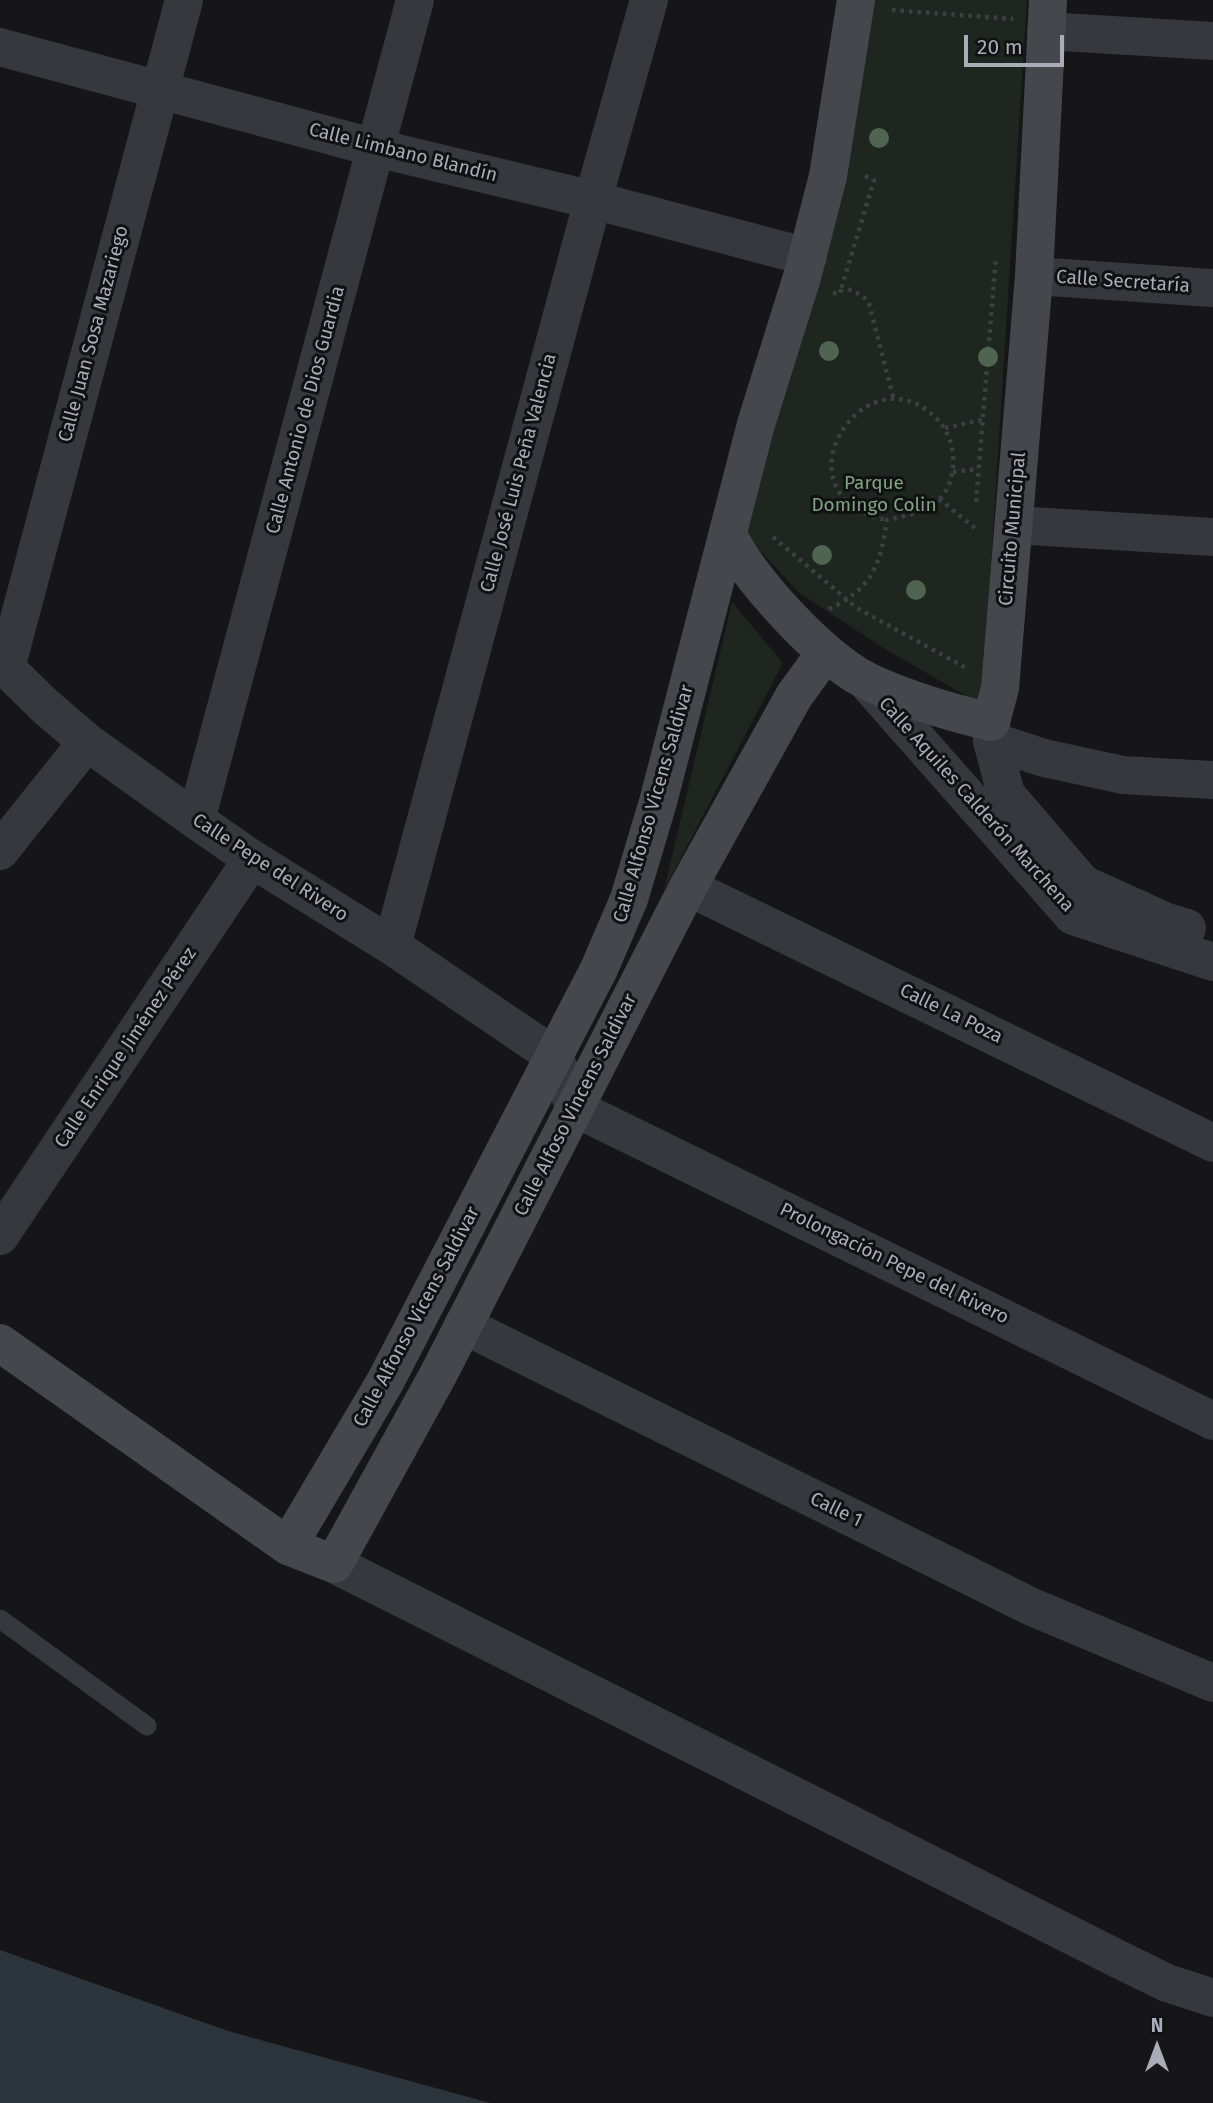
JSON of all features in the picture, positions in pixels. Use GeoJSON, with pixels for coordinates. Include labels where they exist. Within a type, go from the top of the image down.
{"type":"FeatureCollection","features":[{"type":"Feature","properties":{"kind":"main road","name":"Calle Alfonso Vicens Saldivar"},"geometry":{"type":"LineString","coordinates":[[288,1546],[385,1382],[599,970],[629,899],[661,789],[756,424],[808,257],[874,5]]}},
{"type":"Feature","properties":{"kind":"main road","name":"Circuito Municipal"},"geometry":{"type":"LineString","coordinates":[[992,732],[1000,688],[1034,276],[1027,17]]}},
{"type":"Feature","properties":{"kind":"main road"},"geometry":{"type":"LineString","coordinates":[[728,534],[735,552],[764,589],[826,652],[864,679],[992,732]]}},
{"type":"Feature","properties":{"kind":"main road","name":"Calle Alfoso Vincens Saldivar"},"geometry":{"type":"LineString","coordinates":[[334,1564],[463,1325],[688,887],[794,696],[826,652]]}},
{"type":"Feature","properties":{"kind":"main road"},"geometry":{"type":"LineString","coordinates":[[0,1342],[288,1546],[334,1564]]}},
{"type":"Feature","properties":{"kind":"street","name":"Calle Juan Sosa Mazariego"},"geometry":{"type":"LineString","coordinates":[[3,665],[184,0]]}},
{"type":"Feature","properties":{"kind":"street","name":"Calle Antonio de Dios Guardia"},"geometry":{"type":"LineString","coordinates":[[196,820],[415,0]]}},
{"type":"Feature","properties":{"kind":"street","name":"Calle José Luis Peña Valencia"},"geometry":{"type":"LineString","coordinates":[[392,946],[649,0]]}},
{"type":"Feature","properties":{"kind":"street"},"geometry":{"type":"LineString","coordinates":[[1027,17],[1213,41]]}},
{"type":"Feature","properties":{"kind":"street","name":"Calle Limbano Blandín"},"geometry":{"type":"LineString","coordinates":[[0,47],[376,148],[593,200],[808,257]]}},
{"type":"Feature","properties":{"kind":"street","name":"Calle Secretaría"},"geometry":{"type":"LineString","coordinates":[[1034,276],[1213,288]]}},
{"type":"Feature","properties":{"kind":"street"},"geometry":{"type":"LineString","coordinates":[[1014,525],[1213,537]]}},
{"type":"Feature","properties":{"kind":"street","name":"Calle Pepe del Rivero"},"geometry":{"type":"LineString","coordinates":[[3,665],[87,742],[196,820],[252,859],[392,946],[554,1056]]}},
{"type":"Feature","properties":{"kind":"street","name":"Calle Aquiles Calderón Marchena"},"geometry":{"type":"LineString","coordinates":[[864,679],[1073,916],[1213,962]]}},
{"type":"Feature","properties":{"kind":"street"},"geometry":{"type":"LineString","coordinates":[[992,732],[1044,758],[1123,775],[1213,780]]}},
{"type":"Feature","properties":{"kind":"street","name":"Calle Aquiles Calderón Marchena"},"geometry":{"type":"LineString","coordinates":[[992,732],[1006,794],[1083,884],[1167,922],[1213,935]]}},
{"type":"Feature","properties":{"kind":"street"},"geometry":{"type":"LineString","coordinates":[[0,851],[87,742]]}},
{"type":"Feature","properties":{"kind":"street","name":"Calle Enrique Jiménez Pérez"},"geometry":{"type":"LineString","coordinates":[[0,1236],[252,859]]}},
{"type":"Feature","properties":{"kind":"street","name":"Calle La Poza"},"geometry":{"type":"LineString","coordinates":[[688,887],[1213,1143]]}},
{"type":"Feature","properties":{"kind":"street"},"geometry":{"type":"LineString","coordinates":[[554,1056],[575,1108]]}},
{"type":"Feature","properties":{"kind":"street","name":"Prolongación Pepe del Rivero"},"geometry":{"type":"LineString","coordinates":[[575,1108],[1213,1421]]}},
{"type":"Feature","properties":{"kind":"street","name":"Calle 1"},"geometry":{"type":"LineString","coordinates":[[463,1325],[1032,1607],[1213,1684]]}},
{"type":"Feature","properties":{"kind":"street"},"geometry":{"type":"LineString","coordinates":[[334,1564],[1167,1983],[1213,1998]]}},
{"type":"Feature","properties":{"kind":"lane"},"geometry":{"type":"LineString","coordinates":[[0,1619],[147,1726]]}},
{"type":"Feature","properties":{"kind":"path"},"geometry":{"type":"LineString","coordinates":[[874,5],[894,0]]}},
{"type":"Feature","properties":{"kind":"path"},"geometry":{"type":"LineString","coordinates":[[874,5],[1027,17]]}},
{"type":"Feature","properties":{"kind":"path"},"geometry":{"type":"LineString","coordinates":[[874,5],[891,21]]}},
{"type":"Feature","properties":{"kind":"path"},"geometry":{"type":"LineString","coordinates":[[825,292],[840,294],[874,180],[863,175]]}},
{"type":"Feature","properties":{"kind":"path"},"geometry":{"type":"LineString","coordinates":[[976,504],[997,248]]}},
{"type":"Feature","properties":{"kind":"path"},"geometry":{"type":"LineString","coordinates":[[842,286],[863,296],[869,304],[894,400]]}},
{"type":"Feature","properties":{"kind":"path"},"geometry":{"type":"LineString","coordinates":[[910,401],[922,406],[945,428],[952,449],[953,471],[939,499],[929,507],[887,520],[859,512],[849,504],[833,479],[835,444],[842,428],[857,411],[875,403],[910,401]]}},
{"type":"Feature","properties":{"kind":"path"},"geometry":{"type":"LineString","coordinates":[[945,428],[982,419]]}},
{"type":"Feature","properties":{"kind":"path"},"geometry":{"type":"LineString","coordinates":[[953,471],[978,469]]}},
{"type":"Feature","properties":{"kind":"path"},"geometry":{"type":"LineString","coordinates":[[939,499],[975,528]]}},
{"type":"Feature","properties":{"kind":"path"},"geometry":{"type":"LineString","coordinates":[[974,542],[975,516]]}},
{"type":"Feature","properties":{"kind":"path"},"geometry":{"type":"LineString","coordinates":[[796,621],[848,600],[874,573],[881,556],[887,520]]}},
{"type":"Feature","properties":{"kind":"path"},"geometry":{"type":"LineString","coordinates":[[768,531],[857,608],[966,669],[967,660]]}},
{"type":"Feature","properties":{"kind":"green space","name":"Parque Domingo Colin"},"geometry":{"type":"Polygon","coordinates":[[[861,0],[1027,0],[982,705],[880,646],[798,592],[745,534],[861,0]]]}},
{"type":"Feature","properties":{"kind":"green space"},"geometry":{"type":"Polygon","coordinates":[[[732,602],[783,663],[664,890],[732,602]]]}},
{"type":"Feature","properties":{"kind":"shaded area"},"geometry":{"type":"Polygon","coordinates":[[[0,1950],[228,2031],[490,2103],[0,2103],[0,1950]]]}}]}
